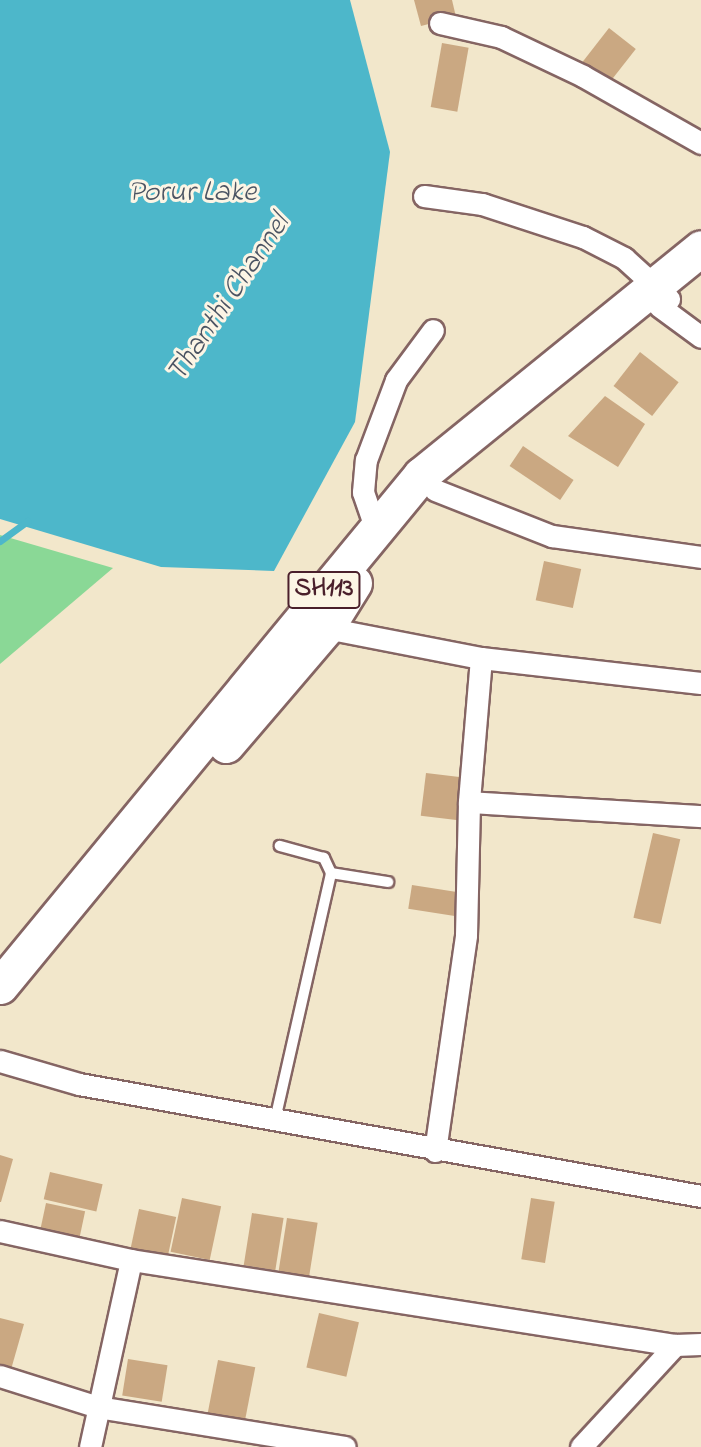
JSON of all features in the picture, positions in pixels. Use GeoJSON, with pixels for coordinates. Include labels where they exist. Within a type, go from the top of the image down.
{"type":"FeatureCollection","features":[{"type":"Feature","properties":{"kind":"main road","name":"SH113"},"geometry":{"type":"LineString","coordinates":[[0,986],[273,670],[326,628],[381,546],[435,490],[661,296],[701,248]]}},
{"type":"Feature","properties":{"kind":"main road","name":"SH113"},"geometry":{"type":"LineString","coordinates":[[0,1012],[273,670],[375,527],[421,475],[661,296],[701,275]]}},
{"type":"Feature","properties":{"kind":"street"},"geometry":{"type":"LineString","coordinates":[[440,23],[501,37],[583,76],[701,143]]}},
{"type":"Feature","properties":{"kind":"street"},"geometry":{"type":"LineString","coordinates":[[424,196],[482,204],[583,237],[624,258],[701,337]]}},
{"type":"Feature","properties":{"kind":"street"},"geometry":{"type":"LineString","coordinates":[[375,527],[363,492],[366,460],[396,380],[433,330]]}},
{"type":"Feature","properties":{"kind":"street"},"geometry":{"type":"LineString","coordinates":[[435,490],[552,536],[701,557]]}},
{"type":"Feature","properties":{"kind":"street"},"geometry":{"type":"LineString","coordinates":[[326,628],[481,658],[701,683]]}},
{"type":"Feature","properties":{"kind":"street"},"geometry":{"type":"LineString","coordinates":[[435,1151],[466,935],[469,802],[481,658]]}},
{"type":"Feature","properties":{"kind":"street"},"geometry":{"type":"LineString","coordinates":[[469,802],[701,816]]}},
{"type":"Feature","properties":{"kind":"street"},"geometry":{"type":"LineString","coordinates":[[0,1060],[79,1084],[435,1151],[701,1196]]}},
{"type":"Feature","properties":{"kind":"street"},"geometry":{"type":"LineString","coordinates":[[0,1231],[131,1260],[675,1345],[701,1344]]}},
{"type":"Feature","properties":{"kind":"street"},"geometry":{"type":"LineString","coordinates":[[90,1447],[131,1260]]}},
{"type":"Feature","properties":{"kind":"street"},"geometry":{"type":"LineString","coordinates":[[581,1447],[675,1345]]}},
{"type":"Feature","properties":{"kind":"street"},"geometry":{"type":"LineString","coordinates":[[0,1376],[98,1407],[345,1447]]}},
{"type":"Feature","properties":{"kind":"lane"},"geometry":{"type":"LineString","coordinates":[[275,1121],[331,873],[324,858],[280,846]]}},
{"type":"Feature","properties":{"kind":"lane"},"geometry":{"type":"LineString","coordinates":[[331,873],[388,882]]}},
{"type":"Feature","properties":{"kind":"green space"},"geometry":{"type":"Polygon","coordinates":[[[0,535],[113,568],[0,664],[0,535]]]}},
{"type":"Feature","properties":{"kind":"water","name":"Porur Lake"},"geometry":{"type":"Polygon","coordinates":[[[0,0],[350,0],[390,152],[355,422],[274,571],[161,567],[0,519],[0,0]]]}},
{"type":"Feature","properties":{"kind":"building"},"geometry":{"type":"Polygon","coordinates":[[[414,0],[452,0],[456,17],[421,26],[414,0]]]}},
{"type":"Feature","properties":{"kind":"building"},"geometry":{"type":"Polygon","coordinates":[[[609,28],[636,49],[605,88],[578,67],[609,28]]]}},
{"type":"Feature","properties":{"kind":"building"},"geometry":{"type":"Polygon","coordinates":[[[442,43],[469,48],[457,112],[431,107],[442,43]]]}},
{"type":"Feature","properties":{"kind":"building"},"geometry":{"type":"Polygon","coordinates":[[[640,352],[679,382],[652,416],[614,386],[640,352]]]}},
{"type":"Feature","properties":{"kind":"building"},"geometry":{"type":"Polygon","coordinates":[[[605,396],[645,424],[618,467],[568,436],[605,396]]]}},
{"type":"Feature","properties":{"kind":"building"},"geometry":{"type":"Polygon","coordinates":[[[523,446],[574,480],[560,500],[510,466],[523,446]]]}},
{"type":"Feature","properties":{"kind":"building"},"geometry":{"type":"Polygon","coordinates":[[[544,561],[581,569],[573,608],[536,600],[544,561]]]}},
{"type":"Feature","properties":{"kind":"building"},"geometry":{"type":"Polygon","coordinates":[[[426,773],[466,778],[460,821],[421,816],[426,773]]]}},
{"type":"Feature","properties":{"kind":"building"},"geometry":{"type":"Polygon","coordinates":[[[653,833],[680,839],[661,924],[633,918],[653,833]]]}},
{"type":"Feature","properties":{"kind":"building"},"geometry":{"type":"Polygon","coordinates":[[[412,885],[458,892],[455,916],[408,909],[412,885]]]}},
{"type":"Feature","properties":{"kind":"building"},"geometry":{"type":"Polygon","coordinates":[[[0,1155],[13,1159],[1,1202],[0,1202],[0,1155]]]}},
{"type":"Feature","properties":{"kind":"building"},"geometry":{"type":"Polygon","coordinates":[[[50,1172],[103,1184],[96,1211],[44,1199],[50,1172]]]}},
{"type":"Feature","properties":{"kind":"building"},"geometry":{"type":"Polygon","coordinates":[[[182,1198],[221,1206],[210,1260],[171,1252],[182,1198]]]}},
{"type":"Feature","properties":{"kind":"building"},"geometry":{"type":"Polygon","coordinates":[[[531,1198],[555,1202],[545,1263],[521,1259],[531,1198]]]}},
{"type":"Feature","properties":{"kind":"building"},"geometry":{"type":"Polygon","coordinates":[[[46,1203],[85,1211],[79,1240],[40,1231],[46,1203]]]}},
{"type":"Feature","properties":{"kind":"building"},"geometry":{"type":"Polygon","coordinates":[[[139,1209],[176,1217],[167,1260],[130,1252],[139,1209]]]}},
{"type":"Feature","properties":{"kind":"building"},"geometry":{"type":"Polygon","coordinates":[[[252,1213],[284,1218],[275,1270],[244,1265],[252,1213]]]}},
{"type":"Feature","properties":{"kind":"building"},"geometry":{"type":"Polygon","coordinates":[[[287,1218],[318,1223],[309,1280],[278,1275],[287,1218]]]}},
{"type":"Feature","properties":{"kind":"building"},"geometry":{"type":"Polygon","coordinates":[[[319,1313],[359,1322],[346,1377],[306,1368],[319,1313]]]}},
{"type":"Feature","properties":{"kind":"building"},"geometry":{"type":"Polygon","coordinates":[[[0,1318],[24,1324],[10,1373],[0,1371],[0,1318]]]}},
{"type":"Feature","properties":{"kind":"building"},"geometry":{"type":"Polygon","coordinates":[[[128,1359],[168,1365],[162,1402],[122,1396],[128,1359]]]}},
{"type":"Feature","properties":{"kind":"building"},"geometry":{"type":"Polygon","coordinates":[[[218,1360],[255,1367],[244,1426],[207,1419],[218,1360]]]}},
{"type":"Feature","properties":{"kind":"waterway","name":"Thanthi Channel"},"geometry":{"type":"LineString","coordinates":[[0,541],[28,521]]}}]}
